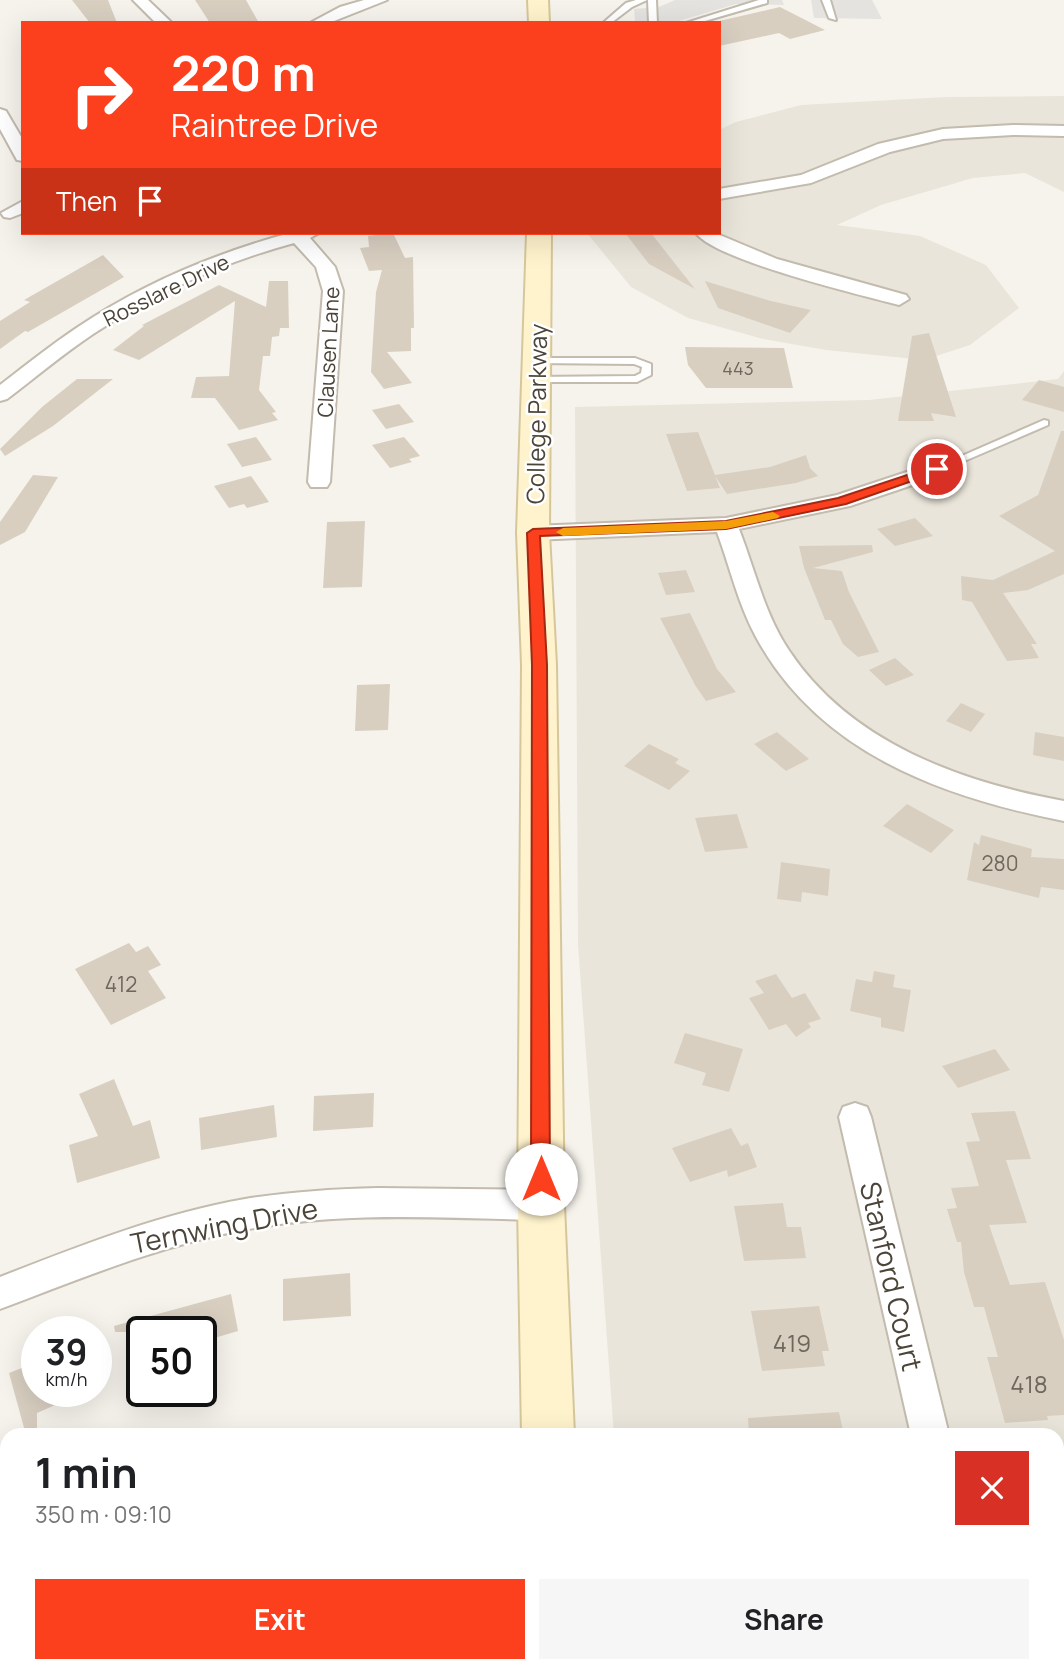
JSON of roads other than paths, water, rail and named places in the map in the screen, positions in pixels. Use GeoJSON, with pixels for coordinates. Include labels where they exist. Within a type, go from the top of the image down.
{"type":"FeatureCollection","features":[{"type":"Feature","properties":{"kind":"main road"},"geometry":{"type":"LineString","coordinates":[[538,0],[539,21]]}},
{"type":"Feature","properties":{"kind":"main road","name":"College Parkway"},"geometry":{"type":"LineString","coordinates":[[539,235],[533,533],[540,665],[541,1205],[548,1428]]}},
{"type":"Feature","properties":{"kind":"street"},"geometry":{"type":"LineString","coordinates":[[140,0],[163,21]]}},
{"type":"Feature","properties":{"kind":"street"},"geometry":{"type":"LineString","coordinates":[[321,21],[345,10],[380,0]]}},
{"type":"Feature","properties":{"kind":"street"},"geometry":{"type":"LineString","coordinates":[[0,114],[21,152]]}},
{"type":"Feature","properties":{"kind":"street"},"geometry":{"type":"LineString","coordinates":[[721,194],[804,179],[884,148],[943,134],[1013,130],[1064,131]]}},
{"type":"Feature","properties":{"kind":"street","name":"Rosslare Drive"},"geometry":{"type":"LineString","coordinates":[[2,391],[97,323],[138,300],[198,271],[301,235]]}},
{"type":"Feature","properties":{"kind":"street","name":"Clausen Lane"},"geometry":{"type":"LineString","coordinates":[[305,235],[332,277],[334,291],[319,482]]}},
{"type":"Feature","properties":{"kind":"street"},"geometry":{"type":"LineString","coordinates":[[707,235],[710,239],[770,263],[899,299]]}},
{"type":"Feature","properties":{"kind":"street"},"geometry":{"type":"LineString","coordinates":[[533,533],[726,525],[842,501],[937,469]]}},
{"type":"Feature","properties":{"kind":"street"},"geometry":{"type":"LineString","coordinates":[[726,525],[767,636],[790,670],[823,705],[884,750],[935,776],[1013,801],[1064,811]]}},
{"type":"Feature","properties":{"kind":"street","name":"Stanford Court"},"geometry":{"type":"LineString","coordinates":[[855,1117],[928,1428]]}},
{"type":"Feature","properties":{"kind":"street","name":"Ternwing Drive"},"geometry":{"type":"LineString","coordinates":[[0,1293],[114,1247],[278,1209],[361,1202],[541,1205]]}},
{"type":"Feature","properties":{"kind":"lane"},"geometry":{"type":"LineString","coordinates":[[609,21],[629,5],[643,0]]}},
{"type":"Feature","properties":{"kind":"lane"},"geometry":{"type":"LineString","coordinates":[[652,0],[653,21]]}},
{"type":"Feature","properties":{"kind":"lane"},"geometry":{"type":"LineString","coordinates":[[723,0],[729,12]]}},
{"type":"Feature","properties":{"kind":"lane"},"geometry":{"type":"LineString","coordinates":[[696,21],[763,0]]}},
{"type":"Feature","properties":{"kind":"lane"},"geometry":{"type":"LineString","coordinates":[[826,0],[833,18]]}},
{"type":"Feature","properties":{"kind":"lane"},"geometry":{"type":"LineString","coordinates":[[635,361],[647,366],[646,375],[637,379],[537,370],[635,361]]}},
{"type":"Feature","properties":{"kind":"lane"},"geometry":{"type":"LineString","coordinates":[[937,469],[1044,423]]}}]}
